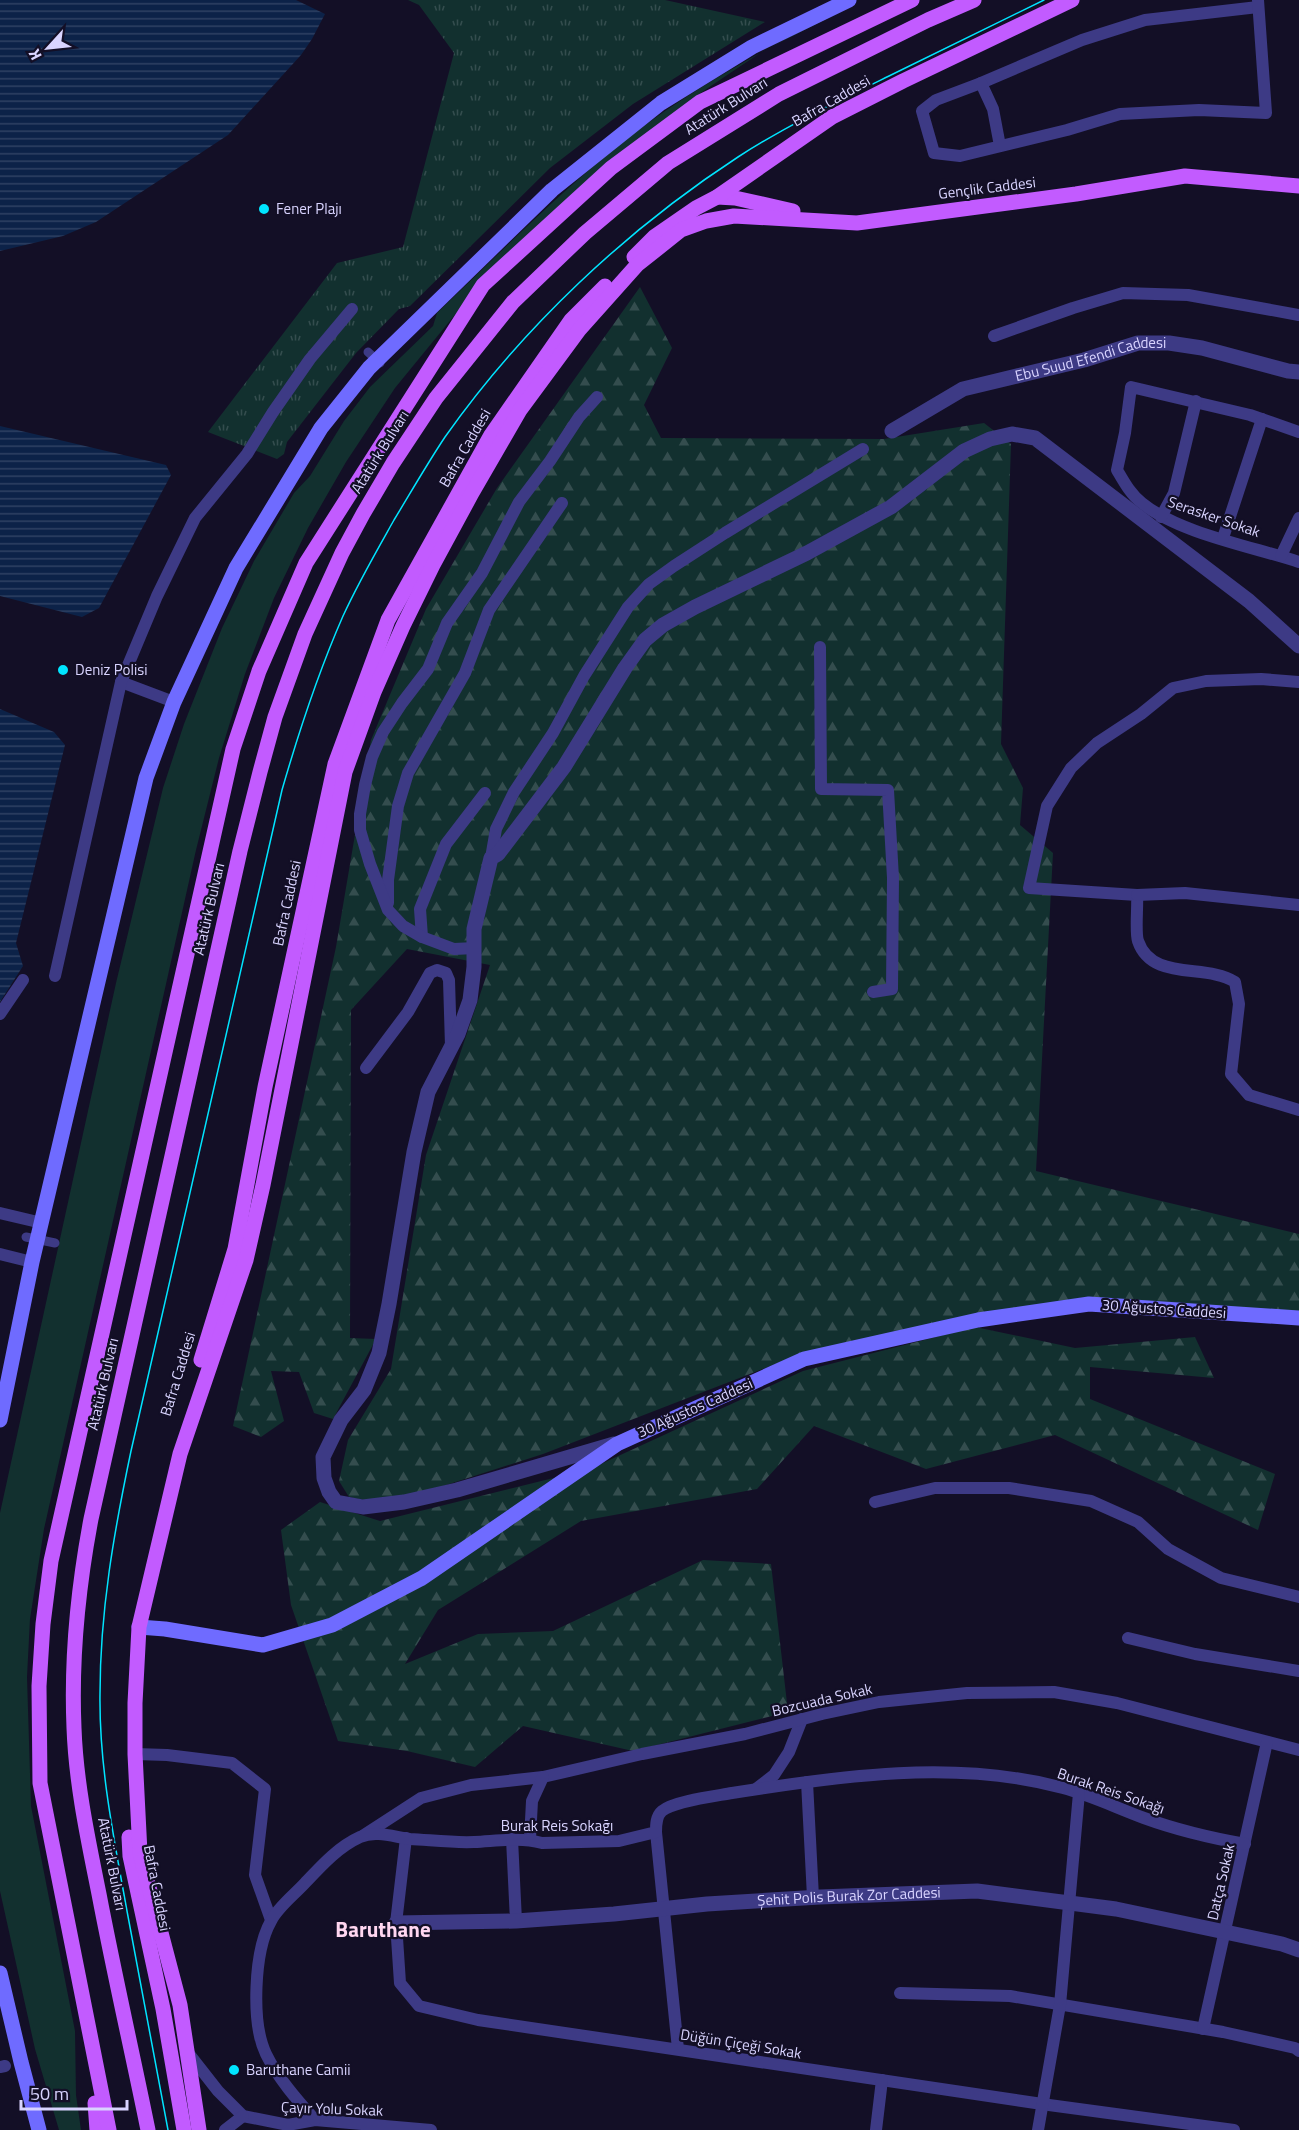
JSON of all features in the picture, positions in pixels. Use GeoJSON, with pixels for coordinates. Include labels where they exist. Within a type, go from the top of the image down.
{"type":"FeatureCollection","features":[{"type":"Feature","properties":{"kind":"main road"},"geometry":{"type":"LineString","coordinates":[[0,1420],[32,1262],[32,1238],[42,1223],[146,778],[174,702],[236,568],[321,428],[376,359],[552,190],[661,104],[752,47],[849,0]]}},
{"type":"Feature","properties":{"kind":"main road","name":"Atatürk Bulvarı"},"geometry":{"type":"LineString","coordinates":[[109,2130],[40,1784],[39,1686],[42,1624],[51,1561],[233,749],[259,671],[306,563],[483,285],[611,168],[700,102],[912,0]]}},
{"type":"Feature","properties":{"kind":"main road","name":"Atatürk Bulvarı"},"geometry":{"type":"LineString","coordinates":[[148,2130],[90,1850],[76,1761],[74,1663],[79,1587],[91,1520],[240,851],[275,717],[305,634],[342,553],[363,514],[393,462],[436,398],[513,302],[585,233],[668,163],[779,94],[927,20],[974,0]]}},
{"type":"Feature","properties":{"kind":"main road","name":"Bafra Caddesi"},"geometry":{"type":"LineString","coordinates":[[184,2130],[163,2008],[130,1856],[125,1755],[132,1625],[176,1443],[235,1249],[266,1088],[335,764],[388,620],[491,435],[571,320],[654,237],[696,208],[717,198],[832,117],[1072,0]]}},
{"type":"Feature","properties":{"kind":"main road","name":"Gençlik Caddesi"},"geometry":{"type":"LineString","coordinates":[[717,198],[735,198],[793,211],[864,215],[1024,194],[1182,168],[1299,176]]}},
{"type":"Feature","properties":{"kind":"main road","name":"Gençlik Caddesi"},"geometry":{"type":"LineString","coordinates":[[681,230],[706,221],[734,216],[857,223],[1076,194],[1185,176],[1299,186]]}},
{"type":"Feature","properties":{"kind":"main road","name":"Bafra Caddesi"},"geometry":{"type":"LineString","coordinates":[[199,2130],[180,2005],[140,1853],[135,1754],[139,1627],[180,1454],[246,1260],[345,772],[374,692],[433,565],[520,410],[579,330],[616,287],[638,265],[681,230]]}},
{"type":"Feature","properties":{"kind":"main road","name":"30 Ağustos Caddesi"},"geometry":{"type":"LineString","coordinates":[[139,1627],[165,1629],[263,1646],[332,1625],[422,1578],[617,1444],[804,1359],[978,1320],[1089,1304],[1299,1318]]}},
{"type":"Feature","properties":{"kind":"main road"},"geometry":{"type":"LineString","coordinates":[[0,1973],[39,2130]]}},
{"type":"Feature","properties":{"kind":"main road"},"geometry":{"type":"LineString","coordinates":[[91,2043],[97,2130]]}},
{"type":"Feature","properties":{"kind":"street"},"geometry":{"type":"LineString","coordinates":[[1258,3],[1266,113],[1198,110],[1120,114],[960,156],[934,153],[922,111],[936,100],[981,82],[1082,40],[1145,20],[1258,3]]}},
{"type":"Feature","properties":{"kind":"street"},"geometry":{"type":"LineString","coordinates":[[981,82],[993,109],[1000,146]]}},
{"type":"Feature","properties":{"kind":"street"},"geometry":{"type":"LineString","coordinates":[[994,336],[1123,293],[1188,295],[1299,315]]}},
{"type":"Feature","properties":{"kind":"street"},"geometry":{"type":"LineString","coordinates":[[55,976],[122,682],[158,596],[195,518],[247,454],[310,359],[352,309]]}},
{"type":"Feature","properties":{"kind":"street","name":"Ebu Suud Efendi Caddesi"},"geometry":{"type":"LineString","coordinates":[[892,431],[963,389],[1084,360],[1138,343],[1169,343],[1202,348],[1299,372]]}},
{"type":"Feature","properties":{"kind":"street","name":"Serasker Sokak"},"geometry":{"type":"LineString","coordinates":[[1196,401],[1131,387],[1117,470],[1127,487],[1141,502],[1161,517],[1299,562]]}},
{"type":"Feature","properties":{"kind":"street"},"geometry":{"type":"LineString","coordinates":[[475,948],[454,949],[422,937],[403,926],[388,910],[360,830],[364,785],[372,757],[383,732],[428,669],[447,623],[482,573],[519,502],[579,417],[597,397]]}},
{"type":"Feature","properties":{"kind":"street"},"geometry":{"type":"LineString","coordinates":[[1161,517],[1174,492],[1196,401],[1299,432]]}},
{"type":"Feature","properties":{"kind":"street"},"geometry":{"type":"LineString","coordinates":[[1223,538],[1262,419]]}},
{"type":"Feature","properties":{"kind":"street"},"geometry":{"type":"LineString","coordinates":[[491,858],[498,854],[564,767],[625,668],[645,640],[663,625],[695,607],[807,553],[891,507],[964,451],[990,439],[1012,434],[1035,438],[1249,601],[1299,646]]}},
{"type":"Feature","properties":{"kind":"street"},"geometry":{"type":"LineString","coordinates":[[617,1444],[457,1490],[404,1502],[363,1507],[336,1502],[324,1478],[323,1457],[341,1420],[364,1390],[379,1353],[414,1152],[425,1102],[458,1034],[470,1000],[475,948],[474,929],[496,829],[514,792],[553,733],[584,676],[628,607],[649,584],[725,533],[863,449]]}},
{"type":"Feature","properties":{"kind":"street"},"geometry":{"type":"LineString","coordinates":[[388,910],[388,880],[398,806],[408,773],[465,673],[489,610],[562,503]]}},
{"type":"Feature","properties":{"kind":"street"},"geometry":{"type":"LineString","coordinates":[[1281,556],[1299,518]]}},
{"type":"Feature","properties":{"kind":"street"},"geometry":{"type":"LineString","coordinates":[[820,646],[821,789],[888,790],[893,878],[892,989],[873,992]]}},
{"type":"Feature","properties":{"kind":"street"},"geometry":{"type":"LineString","coordinates":[[1299,682],[1261,679],[1206,681],[1173,688],[1141,714],[1097,743],[1071,768],[1047,806],[1029,888],[1137,895],[1185,893],[1299,905]]}},
{"type":"Feature","properties":{"kind":"street"},"geometry":{"type":"LineString","coordinates":[[122,682],[174,702]]}},
{"type":"Feature","properties":{"kind":"street"},"geometry":{"type":"LineString","coordinates":[[422,937],[420,909],[446,844],[485,793]]}},
{"type":"Feature","properties":{"kind":"street"},"geometry":{"type":"LineString","coordinates":[[1137,895],[1138,941],[1150,959],[1160,966],[1226,976],[1235,982],[1239,1004],[1231,1074],[1240,1087],[1249,1095],[1299,1110]]}},
{"type":"Feature","properties":{"kind":"street"},"geometry":{"type":"LineString","coordinates":[[366,1068],[408,1012],[430,973],[437,970],[446,973],[449,980],[451,1046]]}},
{"type":"Feature","properties":{"kind":"street"},"geometry":{"type":"LineString","coordinates":[[0,1014],[23,980]]}},
{"type":"Feature","properties":{"kind":"street"},"geometry":{"type":"LineString","coordinates":[[0,1213],[42,1223]]}},
{"type":"Feature","properties":{"kind":"street"},"geometry":{"type":"LineString","coordinates":[[32,1238],[55,1243]]}},
{"type":"Feature","properties":{"kind":"street"},"geometry":{"type":"LineString","coordinates":[[0,1254],[32,1262]]}},
{"type":"Feature","properties":{"kind":"street"},"geometry":{"type":"LineString","coordinates":[[875,1502],[935,1488],[1009,1488],[1092,1501],[1138,1522],[1168,1549],[1221,1578],[1299,1597]]}},
{"type":"Feature","properties":{"kind":"street"},"geometry":{"type":"LineString","coordinates":[[1128,1638],[1195,1654],[1299,1671]]}},
{"type":"Feature","properties":{"kind":"street","name":"Bozcuada Sokak"},"geometry":{"type":"LineString","coordinates":[[363,1835],[421,1798],[471,1785],[543,1777],[642,1754],[745,1734],[879,1702],[967,1693],[1054,1692],[1117,1703],[1299,1750]]}},
{"type":"Feature","properties":{"kind":"street"},"geometry":{"type":"LineString","coordinates":[[755,1790],[774,1775],[789,1752],[802,1719]]}},
{"type":"Feature","properties":{"kind":"street","name":"Datça Sokak"},"geometry":{"type":"LineString","coordinates":[[1203,2029],[1267,1742]]}},
{"type":"Feature","properties":{"kind":"street"},"geometry":{"type":"LineString","coordinates":[[135,1754],[167,1755],[232,1763],[265,1789],[255,1875],[271,1920]]}},
{"type":"Feature","properties":{"kind":"street","name":"Burak Reis Sokağı"},"geometry":{"type":"LineString","coordinates":[[363,1835],[390,1834],[406,1838],[471,1842],[512,1839],[530,1839],[542,1843],[619,1841],[656,1832],[656,1823],[662,1811],[676,1805],[755,1790],[880,1773],[965,1773],[1051,1785],[1174,1828],[1245,1844]]}},
{"type":"Feature","properties":{"kind":"street"},"geometry":{"type":"LineString","coordinates":[[530,1839],[532,1801],[543,1777]]}},
{"type":"Feature","properties":{"kind":"street"},"geometry":{"type":"LineString","coordinates":[[807,1782],[813,1897]]}},
{"type":"Feature","properties":{"kind":"street"},"geometry":{"type":"LineString","coordinates":[[1038,2130],[1060,2005],[1079,1793]]}},
{"type":"Feature","properties":{"kind":"street"},"geometry":{"type":"LineString","coordinates":[[656,1832],[678,2049]]}},
{"type":"Feature","properties":{"kind":"street"},"geometry":{"type":"LineString","coordinates":[[315,2120],[294,2096],[266,2055],[258,2030],[256,1998],[261,1950],[271,1920],[331,1856],[363,1835]]}},
{"type":"Feature","properties":{"kind":"street","name":"Düğün Çiçeği Sokak"},"geometry":{"type":"LineString","coordinates":[[406,1838],[396,1923],[400,1983],[419,2006],[478,2020],[1041,2104],[1234,2130]]}},
{"type":"Feature","properties":{"kind":"street"},"geometry":{"type":"LineString","coordinates":[[512,1839],[516,1921]]}},
{"type":"Feature","properties":{"kind":"street","name":"Şehit Polis Burak Zor Caddesi"},"geometry":{"type":"LineString","coordinates":[[396,1923],[516,1921],[813,1897],[977,1891],[1116,1909],[1282,1944],[1299,1950]]}},
{"type":"Feature","properties":{"kind":"street"},"geometry":{"type":"LineString","coordinates":[[900,1993],[1010,1996],[1203,2029],[1295,2048],[1299,2051]]}},
{"type":"Feature","properties":{"kind":"street"},"geometry":{"type":"LineString","coordinates":[[189,2054],[218,2091],[243,2116],[225,2130]]}},
{"type":"Feature","properties":{"kind":"street"},"geometry":{"type":"LineString","coordinates":[[876,2130],[882,2080]]}},
{"type":"Feature","properties":{"kind":"street","name":"Çayır Yolu Sokak"},"geometry":{"type":"LineString","coordinates":[[243,2116],[288,2125],[315,2120],[431,2130]]}},
{"type":"Feature","properties":{"kind":"green space"},"geometry":{"type":"Polygon","coordinates":[[[408,0],[665,0],[765,22],[633,104],[550,168],[410,306],[399,309],[356,353],[287,442],[284,454],[277,459],[208,432],[337,263],[403,247],[454,53],[419,5],[408,0]]]}},
{"type":"Feature","properties":{"kind":"green space"},"geometry":{"type":"Polygon","coordinates":[[[841,10],[842,11],[771,47],[841,10]]]}},
{"type":"Feature","properties":{"kind":"green space"},"geometry":{"type":"Polygon","coordinates":[[[761,53],[702,92],[633,145],[485,278],[395,388],[346,462],[308,528],[274,598],[245,674],[219,758],[196,850],[44,1529],[30,1619],[27,1677],[31,1806],[75,2031],[76,2095],[81,2130],[59,2130],[35,2049],[0,1891],[0,1513],[116,983],[163,788],[184,724],[222,628],[254,561],[294,493],[310,476],[344,421],[370,387],[433,326],[437,313],[582,176],[658,116],[708,83],[761,53]]]}},
{"type":"Feature","properties":{"kind":"green space"},"geometry":{"type":"Polygon","coordinates":[[[640,287],[672,348],[644,405],[661,438],[884,439],[984,423],[1011,444],[1001,744],[1023,788],[1020,825],[1053,853],[1036,1171],[1299,1234],[1299,1314],[1084,1297],[794,1357],[543,1454],[418,1494],[369,1501],[349,1497],[339,1481],[348,1440],[391,1369],[426,1155],[490,965],[407,949],[351,1010],[350,1338],[376,1339],[333,1419],[314,1413],[299,1372],[271,1371],[284,1421],[261,1437],[233,1426],[336,947],[371,740],[426,609],[497,488],[640,287]]]}},
{"type":"Feature","properties":{"kind":"green space"},"geometry":{"type":"Polygon","coordinates":[[[975,1327],[1075,1348],[1195,1337],[1214,1378],[1090,1367],[1090,1399],[1275,1474],[1258,1530],[1055,1435],[926,1469],[814,1426],[757,1489],[581,1521],[438,1610],[405,1664],[478,1634],[553,1631],[703,1560],[771,1564],[788,1712],[633,1751],[523,1726],[475,1767],[407,1751],[338,1741],[291,1605],[281,1530],[320,1502],[380,1521],[590,1469],[803,1371],[975,1327]]]}},
{"type":"Feature","properties":{"kind":"water"},"geometry":{"type":"Polygon","coordinates":[[[0,0],[296,0],[325,14],[301,55],[228,135],[96,222],[63,236],[0,251],[0,0]]]}},
{"type":"Feature","properties":{"kind":"water"},"geometry":{"type":"Polygon","coordinates":[[[0,426],[166,465],[171,475],[99,608],[82,617],[0,596],[0,426]]]}},
{"type":"Feature","properties":{"kind":"water"},"geometry":{"type":"Polygon","coordinates":[[[0,709],[54,732],[65,745],[16,943],[23,966],[0,1002],[0,709]]]}},
{"type":"Feature","properties":{"kind":"tram line"},"geometry":{"type":"LineString","coordinates":[[168,2130],[108,1803],[100,1721],[105,1602],[131,1451],[282,790],[295,746],[334,637],[374,556],[445,437],[475,397],[542,320],[616,249],[696,186],[775,135],[812,114],[1044,0]]}},
{"type":"Feature","properties":{"kind":"place","name":"Fener Plajı"},"geometry":{"type":"Point","coordinates":[264,209]}},
{"type":"Feature","properties":{"kind":"place","name":"Deniz Polisi"},"geometry":{"type":"Point","coordinates":[63,670]}},
{"type":"Feature","properties":{"kind":"place","name":"Baruthane Camii"},"geometry":{"type":"Point","coordinates":[234,2070]}},
{"type":"Feature","properties":{"kind":"district","name":"Baruthane"},"geometry":{"type":"Point","coordinates":[383,1930]}}]}
